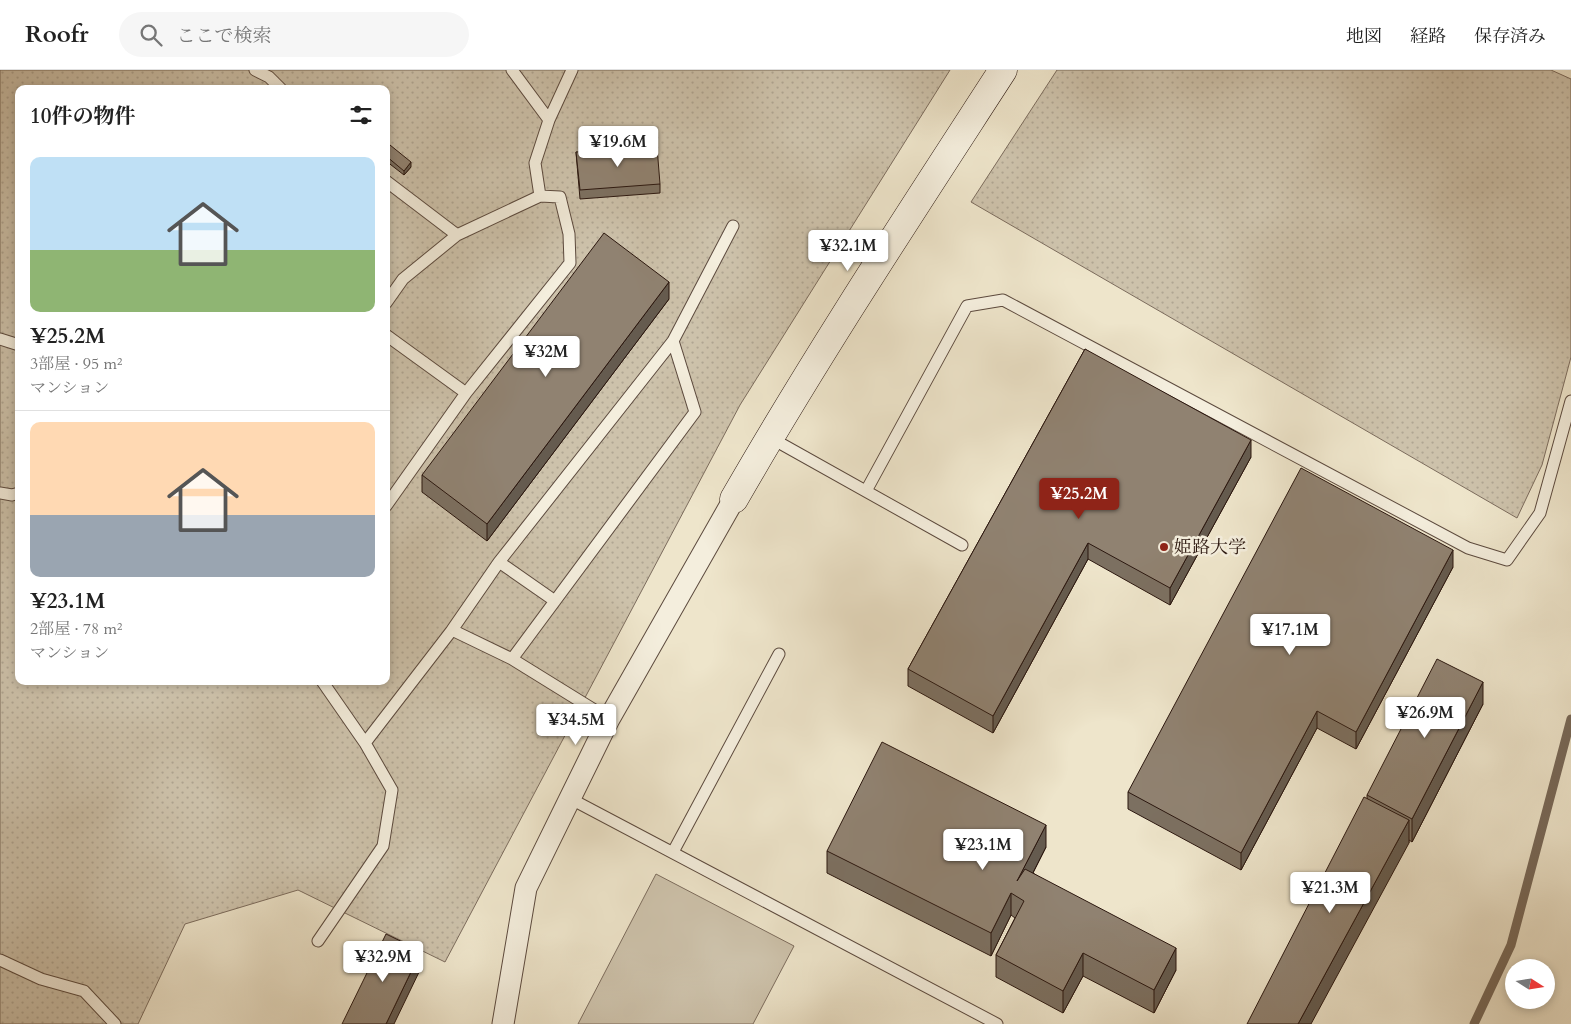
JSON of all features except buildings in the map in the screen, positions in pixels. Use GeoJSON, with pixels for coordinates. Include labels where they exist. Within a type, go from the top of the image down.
{"type":"FeatureCollection","features":[{"type":"Feature","properties":{"kind":"street"},"geometry":{"type":"LineString","coordinates":[[503,1024],[526,888],[571,799],[608,719],[770,437],[903,224],[1003,70]]}},
{"type":"Feature","properties":{"kind":"lane"},"geometry":{"type":"LineString","coordinates":[[255,70],[269,77],[277,85]]}},
{"type":"Feature","properties":{"kind":"lane"},"geometry":{"type":"LineString","coordinates":[[512,70],[549,120]]}},
{"type":"Feature","properties":{"kind":"lane"},"geometry":{"type":"LineString","coordinates":[[540,196],[535,163],[549,120],[572,70]]}},
{"type":"Feature","properties":{"kind":"lane"},"geometry":{"type":"LineString","coordinates":[[390,184],[457,235]]}},
{"type":"Feature","properties":{"kind":"lane"},"geometry":{"type":"LineString","coordinates":[[390,297],[403,279],[457,235],[540,196],[560,197],[570,234],[570,263],[466,393],[390,500]]}},
{"type":"Feature","properties":{"kind":"lane"},"geometry":{"type":"LineString","coordinates":[[365,743],[452,630],[499,562],[673,341],[733,226]]}},
{"type":"Feature","properties":{"kind":"lane"},"geometry":{"type":"LineString","coordinates":[[866,491],[967,306],[1003,300],[1468,548],[1507,560],[1540,514],[1571,401]]}},
{"type":"Feature","properties":{"kind":"lane"},"geometry":{"type":"LineString","coordinates":[[0,338],[15,344]]}},
{"type":"Feature","properties":{"kind":"lane"},"geometry":{"type":"LineString","coordinates":[[390,338],[466,393]]}},
{"type":"Feature","properties":{"kind":"lane"},"geometry":{"type":"LineString","coordinates":[[512,659],[695,412],[673,341]]}},
{"type":"Feature","properties":{"kind":"lane"},"geometry":{"type":"LineString","coordinates":[[770,437],[962,545]]}},
{"type":"Feature","properties":{"kind":"lane"},"geometry":{"type":"LineString","coordinates":[[0,492],[15,494]]}},
{"type":"Feature","properties":{"kind":"lane"},"geometry":{"type":"LineString","coordinates":[[499,562],[555,601]]}},
{"type":"Feature","properties":{"kind":"lane"},"geometry":{"type":"LineString","coordinates":[[452,630],[512,659],[608,719]]}},
{"type":"Feature","properties":{"kind":"lane"},"geometry":{"type":"LineString","coordinates":[[673,852],[779,654]]}},
{"type":"Feature","properties":{"kind":"lane"},"geometry":{"type":"LineString","coordinates":[[318,941],[383,846],[392,790],[365,743],[325,685]]}},
{"type":"Feature","properties":{"kind":"lane"},"geometry":{"type":"LineString","coordinates":[[571,799],[997,1024]]}},
{"type":"Feature","properties":{"kind":"lane"},"geometry":{"type":"LineString","coordinates":[[0,960],[41,980],[84,990],[115,1024]]}},
{"type":"Feature","properties":{"kind":"shaded area"},"geometry":{"type":"Polygon","coordinates":[[[0,70],[950,70],[740,405],[445,962],[298,890],[185,924],[138,1024],[0,1024],[0,70]]]}},
{"type":"Feature","properties":{"kind":"shaded area"},"geometry":{"type":"Polygon","coordinates":[[[1057,70],[1551,70],[1571,79],[1571,357],[1542,465],[1517,518],[971,202],[1057,70]]]}},
{"type":"Feature","properties":{"kind":"shaded area"},"geometry":{"type":"Polygon","coordinates":[[[656,874],[794,946],[753,1024],[578,1024],[656,874]]]}},
{"type":"Feature","properties":{"kind":"waterway"},"geometry":{"type":"LineString","coordinates":[[1474,1024],[1511,945],[1571,719]]}},
{"type":"Feature","properties":{"kind":"place","name":"姫路大学"},"geometry":{"type":"Point","coordinates":[1164,547]}}]}
